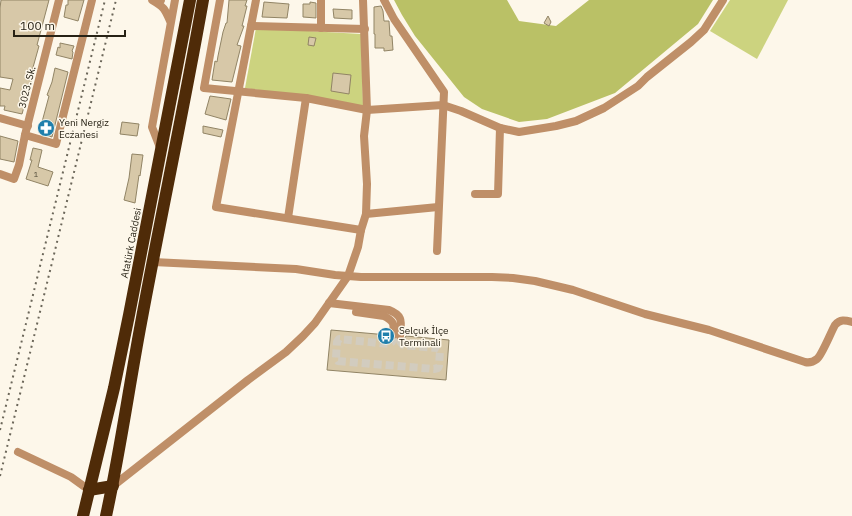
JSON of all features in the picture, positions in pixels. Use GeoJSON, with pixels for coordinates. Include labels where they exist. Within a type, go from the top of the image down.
{"type":"FeatureCollection","features":[{"type":"Feature","properties":{"kind":"highway","name":"Atatürk Caddesi"},"geometry":{"type":"LineString","coordinates":[[83,516],[114,388],[190,0]]}},
{"type":"Feature","properties":{"kind":"highway"},"geometry":{"type":"LineString","coordinates":[[106,516],[113,486],[128,391],[204,0]]}},
{"type":"Feature","properties":{"kind":"highway"},"geometry":{"type":"LineString","coordinates":[[89,490],[113,486]]}},
{"type":"Feature","properties":{"kind":"street","name":"3023. Sk."},"geometry":{"type":"LineString","coordinates":[[0,174],[14,179],[19,166],[25,135],[59,0]]}},
{"type":"Feature","properties":{"kind":"street"},"geometry":{"type":"LineString","coordinates":[[25,135],[56,144],[92,0]]}},
{"type":"Feature","properties":{"kind":"street"},"geometry":{"type":"LineString","coordinates":[[145,0],[161,0]]}},
{"type":"Feature","properties":{"kind":"street"},"geometry":{"type":"LineString","coordinates":[[152,0],[162,6],[171,22]]}},
{"type":"Feature","properties":{"kind":"street"},"geometry":{"type":"LineString","coordinates":[[161,151],[152,127],[175,0]]}},
{"type":"Feature","properties":{"kind":"street"},"geometry":{"type":"LineString","coordinates":[[220,0],[204,88],[306,98],[367,110],[443,105],[500,128],[519,132],[576,121],[604,108],[638,86],[691,42],[704,30],[723,0]]}},
{"type":"Feature","properties":{"kind":"street"},"geometry":{"type":"LineString","coordinates":[[256,0],[216,207],[361,230]]}},
{"type":"Feature","properties":{"kind":"street"},"geometry":{"type":"LineString","coordinates":[[321,0],[321,28]]}},
{"type":"Feature","properties":{"kind":"street"},"geometry":{"type":"LineString","coordinates":[[113,486],[286,352],[315,323],[348,276],[358,247],[366,214],[367,184],[364,136],[367,110],[363,0]]}},
{"type":"Feature","properties":{"kind":"street"},"geometry":{"type":"LineString","coordinates":[[384,0],[394,19],[444,92],[437,251]]}},
{"type":"Feature","properties":{"kind":"street"},"geometry":{"type":"LineString","coordinates":[[252,26],[364,29]]}},
{"type":"Feature","properties":{"kind":"street"},"geometry":{"type":"LineString","coordinates":[[288,218],[306,98]]}},
{"type":"Feature","properties":{"kind":"street"},"geometry":{"type":"LineString","coordinates":[[0,118],[28,126]]}},
{"type":"Feature","properties":{"kind":"street"},"geometry":{"type":"LineString","coordinates":[[475,194],[498,194],[500,128]]}},
{"type":"Feature","properties":{"kind":"street"},"geometry":{"type":"LineString","coordinates":[[366,214],[438,207]]}},
{"type":"Feature","properties":{"kind":"street"},"geometry":{"type":"LineString","coordinates":[[153,262],[296,269],[348,276],[492,277],[535,281],[573,290],[645,314],[709,330],[809,363],[818,358],[834,325],[840,320],[852,322]]}},
{"type":"Feature","properties":{"kind":"street"},"geometry":{"type":"LineString","coordinates":[[327,306],[384,316],[393,322],[397,335]]}},
{"type":"Feature","properties":{"kind":"street"},"geometry":{"type":"LineString","coordinates":[[18,452],[71,477],[89,490]]}},
{"type":"Feature","properties":{"kind":"green space"},"geometry":{"type":"Polygon","coordinates":[[[394,0],[507,0],[519,21],[556,26],[589,0],[713,0],[698,24],[615,93],[547,119],[519,122],[482,109],[464,97],[415,36],[394,0]]]}},
{"type":"Feature","properties":{"kind":"green space"},"geometry":{"type":"Polygon","coordinates":[[[730,0],[788,0],[757,59],[710,31],[730,0]]]}},
{"type":"Feature","properties":{"kind":"green space"},"geometry":{"type":"Polygon","coordinates":[[[256,28],[361,34],[363,106],[245,88],[256,28]]]}},
{"type":"Feature","properties":{"kind":"building"},"geometry":{"type":"Polygon","coordinates":[[[1,0],[49,0],[37,45],[39,46],[32,71],[34,71],[22,114],[4,110],[5,106],[0,106],[0,88],[10,90],[13,79],[0,77],[1,0]]]}},
{"type":"Feature","properties":{"kind":"building"},"geometry":{"type":"Polygon","coordinates":[[[68,0],[84,0],[78,21],[64,17],[68,0]]]}},
{"type":"Feature","properties":{"kind":"building"},"geometry":{"type":"Polygon","coordinates":[[[229,0],[247,0],[242,26],[244,26],[237,45],[241,46],[232,82],[212,80],[215,61],[217,62],[223,32],[227,23],[229,0]]]}},
{"type":"Feature","properties":{"kind":"building"},"geometry":{"type":"Polygon","coordinates":[[[264,2],[289,4],[287,18],[262,17],[264,2]]]}},
{"type":"Feature","properties":{"kind":"building"},"geometry":{"type":"Polygon","coordinates":[[[310,2],[316,3],[316,18],[303,17],[303,4],[310,4],[310,2]]]}},
{"type":"Feature","properties":{"kind":"building"},"geometry":{"type":"Polygon","coordinates":[[[381,6],[384,21],[389,21],[393,50],[384,51],[384,48],[375,48],[374,7],[381,6]]]}},
{"type":"Feature","properties":{"kind":"building"},"geometry":{"type":"Polygon","coordinates":[[[333,9],[352,10],[352,19],[334,18],[333,9]]]}},
{"type":"Feature","properties":{"kind":"building"},"geometry":{"type":"Polygon","coordinates":[[[548,16],[551,22],[549,26],[544,23],[548,16]]]}},
{"type":"Feature","properties":{"kind":"building"},"geometry":{"type":"Polygon","coordinates":[[[309,37],[316,38],[314,46],[308,45],[309,37]]]}},
{"type":"Feature","properties":{"kind":"building"},"geometry":{"type":"Polygon","coordinates":[[[60,43],[74,46],[72,51],[72,59],[56,55],[58,47],[60,48],[60,43]]]}},
{"type":"Feature","properties":{"kind":"building"},"geometry":{"type":"Polygon","coordinates":[[[55,68],[68,72],[52,137],[39,133],[49,96],[47,95],[55,68]]]}},
{"type":"Feature","properties":{"kind":"building"},"geometry":{"type":"Polygon","coordinates":[[[333,73],[351,75],[349,94],[331,91],[333,73]]]}},
{"type":"Feature","properties":{"kind":"building"},"geometry":{"type":"Polygon","coordinates":[[[210,96],[231,99],[226,120],[205,114],[210,96]]]}},
{"type":"Feature","properties":{"kind":"building"},"geometry":{"type":"Polygon","coordinates":[[[122,122],[139,124],[137,136],[120,134],[122,122]]]}},
{"type":"Feature","properties":{"kind":"building"},"geometry":{"type":"Polygon","coordinates":[[[203,126],[223,130],[221,137],[203,133],[203,126]]]}},
{"type":"Feature","properties":{"kind":"building"},"geometry":{"type":"Polygon","coordinates":[[[0,136],[18,141],[14,162],[0,159],[0,136]]]}},
{"type":"Feature","properties":{"kind":"building"},"geometry":{"type":"Polygon","coordinates":[[[33,148],[42,150],[38,167],[53,172],[48,186],[26,179],[32,160],[30,160],[33,148]]]}},
{"type":"Feature","properties":{"kind":"building"},"geometry":{"type":"Polygon","coordinates":[[[132,154],[143,155],[135,203],[124,200],[132,154]]]}},
{"type":"Feature","properties":{"kind":"building"},"geometry":{"type":"Polygon","coordinates":[[[331,330],[388,335],[390,340],[400,341],[406,336],[449,340],[446,380],[327,370],[331,330]]]}},
{"type":"Feature","properties":{"kind":"tunnel"},"geometry":{"type":"LineString","coordinates":[[393,335],[392,342],[389,344],[339,339],[337,342],[336,358],[338,361],[434,369],[438,368],[440,350],[437,348],[403,345],[400,341],[400,336]]}},
{"type":"Feature","properties":{"kind":"railway"},"geometry":{"type":"LineString","coordinates":[[0,430],[105,0]]}},
{"type":"Feature","properties":{"kind":"railway"},"geometry":{"type":"LineString","coordinates":[[0,476],[116,0]]}},
{"type":"Feature","properties":{"kind":"place","name":"Yeni Nergiz Eczanesi"},"geometry":{"type":"Point","coordinates":[46,128]}},
{"type":"Feature","properties":{"kind":"place","name":"Selçuk İlçe Terminali"},"geometry":{"type":"Point","coordinates":[386,336]}}]}
